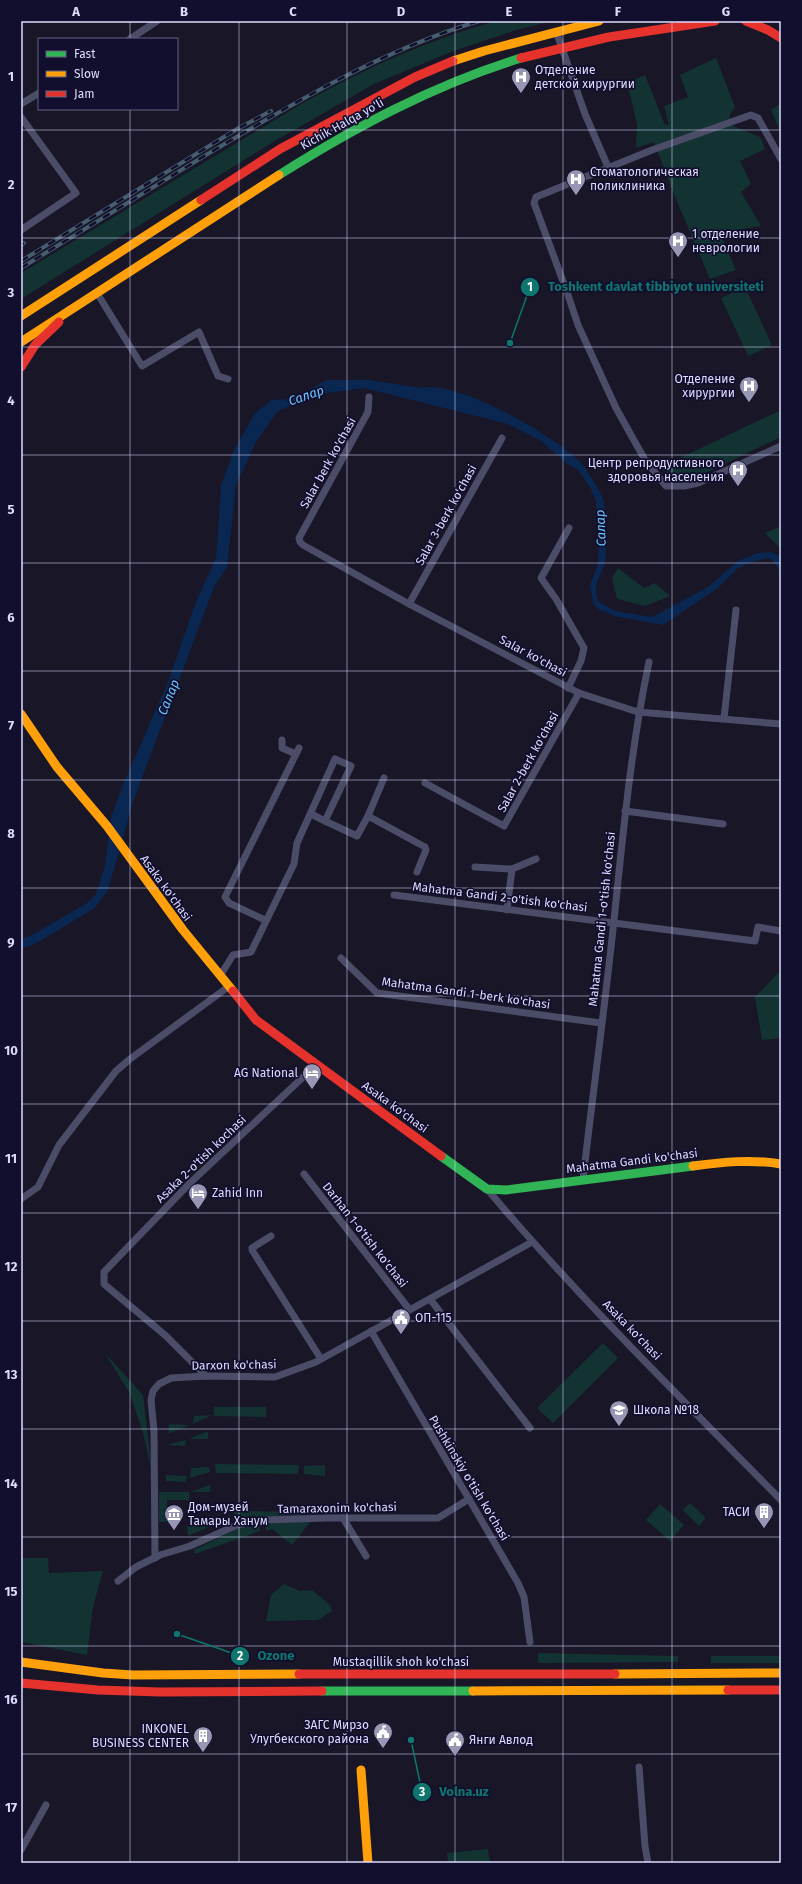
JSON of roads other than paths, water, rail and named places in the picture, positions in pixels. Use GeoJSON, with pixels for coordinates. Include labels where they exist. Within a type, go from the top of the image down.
{"type":"FeatureCollection","features":[{"type":"Feature","properties":{"kind":"main road","name":"Kichik Halqa yo'li"},"geometry":{"type":"LineString","coordinates":[[21,316],[280,149],[415,77],[451,62],[556,31],[599,21]]}},
{"type":"Feature","properties":{"kind":"main road","name":"Kichik Halqa yo'li"},"geometry":{"type":"LineString","coordinates":[[21,342],[71,311],[295,164],[358,128],[453,82],[510,62],[561,47],[656,29],[715,21]]}},
{"type":"Feature","properties":{"kind":"main road"},"geometry":{"type":"LineString","coordinates":[[746,21],[762,27],[781,38]]}},
{"type":"Feature","properties":{"kind":"main road"},"geometry":{"type":"LineString","coordinates":[[21,367],[35,345],[71,311]]}},
{"type":"Feature","properties":{"kind":"main road","name":"Asaka ko'chasi"},"geometry":{"type":"LineString","coordinates":[[21,714],[38,742],[57,767],[107,826],[183,930],[256,1020],[487,1189]]}},
{"type":"Feature","properties":{"kind":"main road","name":"Mahatma Gandi ko'chasi"},"geometry":{"type":"LineString","coordinates":[[487,1189],[506,1190],[729,1161],[761,1161],[781,1164]]}},
{"type":"Feature","properties":{"kind":"main road","name":"Mustaqillik shoh ko'chasi"},"geometry":{"type":"LineString","coordinates":[[21,1662],[104,1673],[133,1675],[781,1673]]}},
{"type":"Feature","properties":{"kind":"main road"},"geometry":{"type":"LineString","coordinates":[[21,1683],[91,1689],[160,1692],[781,1690]]}},
{"type":"Feature","properties":{"kind":"main road"},"geometry":{"type":"LineString","coordinates":[[361,1770],[368,1863]]}},
{"type":"Feature","properties":{"kind":"street"},"geometry":{"type":"LineString","coordinates":[[132,38],[157,21]]}},
{"type":"Feature","properties":{"kind":"street"},"geometry":{"type":"LineString","coordinates":[[556,31],[585,114],[608,167]]}},
{"type":"Feature","properties":{"kind":"street"},"geometry":{"type":"LineString","coordinates":[[21,104],[38,94]]}},
{"type":"Feature","properties":{"kind":"street"},"geometry":{"type":"LineString","coordinates":[[781,159],[758,118],[751,115],[608,167],[536,197],[534,203],[578,325],[616,408],[645,460],[666,486],[684,486],[698,483],[781,446]]}},
{"type":"Feature","properties":{"kind":"street"},"geometry":{"type":"LineString","coordinates":[[21,116],[76,193],[21,230]]}},
{"type":"Feature","properties":{"kind":"street"},"geometry":{"type":"LineString","coordinates":[[97,293],[142,366],[199,332],[218,376],[228,379]]}},
{"type":"Feature","properties":{"kind":"street","name":"Salar berk ko'chasi"},"geometry":{"type":"LineString","coordinates":[[299,538],[368,412],[369,397]]}},
{"type":"Feature","properties":{"kind":"street","name":"Salar 3-berk ko'chasi"},"geometry":{"type":"LineString","coordinates":[[409,604],[502,438]]}},
{"type":"Feature","properties":{"kind":"street"},"geometry":{"type":"LineString","coordinates":[[568,688],[581,661],[584,648],[556,599],[541,578],[569,528]]}},
{"type":"Feature","properties":{"kind":"street","name":"Salar ko'chasi"},"geometry":{"type":"LineString","coordinates":[[299,538],[303,545],[409,604],[579,693],[638,712],[724,718],[781,724]]}},
{"type":"Feature","properties":{"kind":"street"},"geometry":{"type":"LineString","coordinates":[[724,718],[736,610]]}},
{"type":"Feature","properties":{"kind":"street","name":"Mahatma Gandi 1-o'tish ko'chasi"},"geometry":{"type":"LineString","coordinates":[[583,1179],[614,922],[625,811],[638,712],[649,662]]}},
{"type":"Feature","properties":{"kind":"street","name":"Salar 2-berk ko'chasi"},"geometry":{"type":"LineString","coordinates":[[425,783],[504,826],[579,693]]}},
{"type":"Feature","properties":{"kind":"street"},"geometry":{"type":"LineString","coordinates":[[265,920],[229,903],[225,897],[297,751],[282,748],[282,740]]}},
{"type":"Feature","properties":{"kind":"street"},"geometry":{"type":"LineString","coordinates":[[220,976],[233,955],[251,952],[265,920],[294,864],[297,843],[334,759],[336,758],[350,764],[325,821]]}},
{"type":"Feature","properties":{"kind":"street"},"geometry":{"type":"LineString","coordinates":[[311,814],[357,836],[368,816],[384,778]]}},
{"type":"Feature","properties":{"kind":"street"},"geometry":{"type":"LineString","coordinates":[[625,811],[723,824]]}},
{"type":"Feature","properties":{"kind":"street"},"geometry":{"type":"LineString","coordinates":[[368,816],[425,847],[426,850],[417,872]]}},
{"type":"Feature","properties":{"kind":"street"},"geometry":{"type":"LineString","coordinates":[[475,867],[512,869],[536,859]]}},
{"type":"Feature","properties":{"kind":"street"},"geometry":{"type":"LineString","coordinates":[[507,910],[512,869]]}},
{"type":"Feature","properties":{"kind":"street","name":"Mahatma Gandi 2-o'tish ko'chasi"},"geometry":{"type":"LineString","coordinates":[[394,895],[756,941],[758,927],[781,931]]}},
{"type":"Feature","properties":{"kind":"street","name":"Mahatma Gandi 1-berk ko'chasi"},"geometry":{"type":"LineString","coordinates":[[342,958],[377,993],[601,1023]]}},
{"type":"Feature","properties":{"kind":"street"},"geometry":{"type":"LineString","coordinates":[[21,1199],[38,1187],[59,1146],[116,1072],[130,1059],[228,987]]}},
{"type":"Feature","properties":{"kind":"street","name":"Asaka 2-o'tish kochasi"},"geometry":{"type":"LineString","coordinates":[[206,1376],[166,1336],[104,1284],[104,1272],[189,1184],[316,1065]]}},
{"type":"Feature","properties":{"kind":"street","name":"Darhan 1-o'tish ko'chasi"},"geometry":{"type":"LineString","coordinates":[[304,1174],[409,1309]]}},
{"type":"Feature","properties":{"kind":"street","name":"Asaka ko'chasi"},"geometry":{"type":"LineString","coordinates":[[487,1189],[532,1242],[639,1355],[781,1500]]}},
{"type":"Feature","properties":{"kind":"street"},"geometry":{"type":"LineString","coordinates":[[271,1236],[252,1248],[252,1250],[322,1359]]}},
{"type":"Feature","properties":{"kind":"street","name":"Darxon ko'chasi"},"geometry":{"type":"LineString","coordinates":[[154,1558],[154,1431],[152,1400],[156,1387],[166,1379],[206,1376],[275,1377],[316,1362],[532,1242]]}},
{"type":"Feature","properties":{"kind":"street"},"geometry":{"type":"LineString","coordinates":[[430,1299],[530,1428]]}},
{"type":"Feature","properties":{"kind":"street","name":"Pushkinskiy o'tish ko'chasi"},"geometry":{"type":"LineString","coordinates":[[371,1331],[521,1590],[524,1597],[530,1642]]}},
{"type":"Feature","properties":{"kind":"street","name":"Tamaraxonim ko'chasi"},"geometry":{"type":"LineString","coordinates":[[118,1581],[136,1567],[154,1558],[190,1546],[237,1525],[262,1520],[438,1518],[469,1499]]}},
{"type":"Feature","properties":{"kind":"street"},"geometry":{"type":"LineString","coordinates":[[343,1518],[366,1556]]}},
{"type":"Feature","properties":{"kind":"street"},"geometry":{"type":"LineString","coordinates":[[639,1767],[645,1846],[648,1863]]}},
{"type":"Feature","properties":{"kind":"street"},"geometry":{"type":"LineString","coordinates":[[21,1850],[46,1804]]}},
{"type":"Feature","properties":{"kind":"water","name":"Салар"},"geometry":{"type":"Polygon","coordinates":[[[326,380],[368,380],[422,388],[438,388],[458,392],[482,401],[531,426],[571,454],[583,465],[603,499],[606,557],[596,586],[596,591],[598,601],[615,611],[652,617],[708,587],[738,561],[758,553],[770,552],[781,556],[781,573],[773,561],[768,558],[749,563],[737,569],[718,588],[663,625],[614,616],[598,609],[593,603],[590,585],[598,564],[599,546],[596,502],[591,489],[578,470],[565,462],[541,441],[508,424],[364,388],[312,395],[277,412],[256,442],[236,485],[227,567],[214,587],[134,799],[108,890],[95,908],[35,944],[21,949],[21,939],[32,935],[87,903],[96,894],[105,866],[111,817],[124,782],[168,682],[197,599],[216,558],[221,486],[234,450],[255,413],[273,399],[279,400],[292,397],[307,391],[326,380]]]}},
{"type":"Feature","properties":{"kind":"railway"},"geometry":{"type":"LineString","coordinates":[[21,268],[201,158],[302,99],[406,48],[442,33],[479,21]]}},
{"type":"Feature","properties":{"kind":"railway"},"geometry":{"type":"LineString","coordinates":[[21,261],[237,129],[271,111]]}},
{"type":"Feature","properties":{"kind":"place","name":"Отделение детской хирургии"},"geometry":{"type":"Point","coordinates":[521,94]}},
{"type":"Feature","properties":{"kind":"place","name":"Стоматологическая поликлиника"},"geometry":{"type":"Point","coordinates":[576,196]}},
{"type":"Feature","properties":{"kind":"place","name":"1 отделение неврологии"},"geometry":{"type":"Point","coordinates":[678,258]}},
{"type":"Feature","properties":{"kind":"place","name":"Toshkent davlat tibbiyot universiteti"},"geometry":{"type":"Point","coordinates":[510,343]}},
{"type":"Feature","properties":{"kind":"place","name":"Отделение хирургии"},"geometry":{"type":"Point","coordinates":[749,403]}},
{"type":"Feature","properties":{"kind":"place","name":"Центр репродуктивного здоровья населения"},"geometry":{"type":"Point","coordinates":[738,487]}},
{"type":"Feature","properties":{"kind":"place","name":"AG National"},"geometry":{"type":"Point","coordinates":[312,1090]}},
{"type":"Feature","properties":{"kind":"place","name":"Zahid Inn"},"geometry":{"type":"Point","coordinates":[198,1210]}},
{"type":"Feature","properties":{"kind":"place","name":"ОП-115"},"geometry":{"type":"Point","coordinates":[401,1335]}},
{"type":"Feature","properties":{"kind":"place","name":"Школа №18"},"geometry":{"type":"Point","coordinates":[619,1427]}},
{"type":"Feature","properties":{"kind":"place","name":"ТАСИ"},"geometry":{"type":"Point","coordinates":[764,1529]}},
{"type":"Feature","properties":{"kind":"place","name":"Дом-музей Тамары Ханум"},"geometry":{"type":"Point","coordinates":[174,1531]}},
{"type":"Feature","properties":{"kind":"place","name":"Ozone"},"geometry":{"type":"Point","coordinates":[177,1634]}},
{"type":"Feature","properties":{"kind":"place","name":"Volna.uz"},"geometry":{"type":"Point","coordinates":[411,1740]}},
{"type":"Feature","properties":{"kind":"place","name":"ЗАГС Мирзо Улугбекского района"},"geometry":{"type":"Point","coordinates":[383,1749]}},
{"type":"Feature","properties":{"kind":"place","name":"INKONEL BUSINESS CENTER"},"geometry":{"type":"Point","coordinates":[203,1753]}},
{"type":"Feature","properties":{"kind":"place","name":"Янги Авлод"},"geometry":{"type":"Point","coordinates":[455,1757]}}]}
